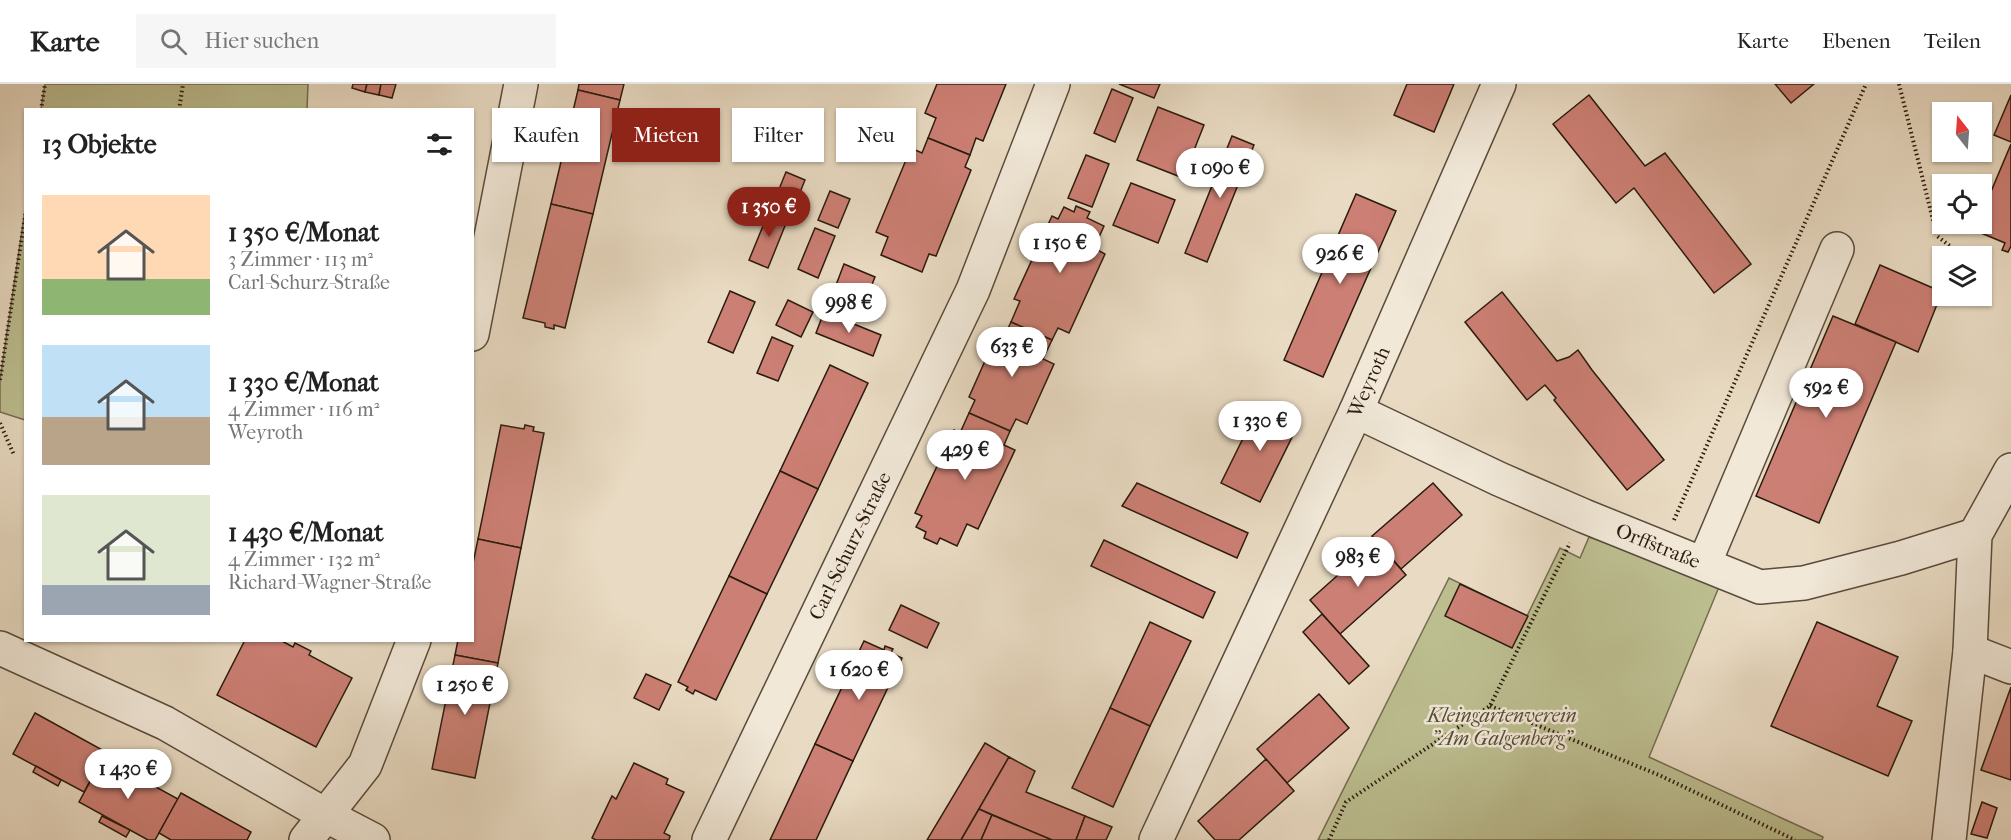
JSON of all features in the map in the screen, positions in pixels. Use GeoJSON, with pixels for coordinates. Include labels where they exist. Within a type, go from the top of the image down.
{"type":"FeatureCollection","features":[{"type":"Feature","properties":{"kind":"street"},"geometry":{"type":"LineString","coordinates":[[474,324],[521,84]]}},
{"type":"Feature","properties":{"kind":"street","name":"Carl-Schurz-Straße"},"geometry":{"type":"LineString","coordinates":[[709,840],[973,290],[1053,84]]}},
{"type":"Feature","properties":{"kind":"street","name":"Weyroth"},"geometry":{"type":"LineString","coordinates":[[1156,840],[1356,411],[1499,84]]}},
{"type":"Feature","properties":{"kind":"street"},"geometry":{"type":"LineString","coordinates":[[1704,564],[1837,249]]}},
{"type":"Feature","properties":{"kind":"street","name":"Orffstraße"},"geometry":{"type":"LineString","coordinates":[[1356,411],[1499,479],[1760,587],[1804,583],[1901,558],[1974,535]]}},
{"type":"Feature","properties":{"kind":"street"},"geometry":{"type":"LineString","coordinates":[[1949,840],[1970,651],[1974,535],[2011,470]]}},
{"type":"Feature","properties":{"kind":"street"},"geometry":{"type":"LineString","coordinates":[[316,828],[365,765],[413,642]]}},
{"type":"Feature","properties":{"kind":"street"},"geometry":{"type":"LineString","coordinates":[[0,648],[165,723],[316,828],[373,840]]}},
{"type":"Feature","properties":{"kind":"street"},"geometry":{"type":"LineString","coordinates":[[1970,651],[2011,667]]}},
{"type":"Feature","properties":{"kind":"path"},"geometry":{"type":"LineString","coordinates":[[41,108],[45,84]]}},
{"type":"Feature","properties":{"kind":"path"},"geometry":{"type":"LineString","coordinates":[[179,108],[183,84]]}},
{"type":"Feature","properties":{"kind":"path"},"geometry":{"type":"LineString","coordinates":[[1662,547],[1866,84]]}},
{"type":"Feature","properties":{"kind":"path"},"geometry":{"type":"LineString","coordinates":[[1899,84],[1937,236],[1950,246]]}},
{"type":"Feature","properties":{"kind":"path"},"geometry":{"type":"LineString","coordinates":[[0,380],[24,223]]}},
{"type":"Feature","properties":{"kind":"path"},"geometry":{"type":"LineString","coordinates":[[0,423],[14,455]]}},
{"type":"Feature","properties":{"kind":"path"},"geometry":{"type":"LineString","coordinates":[[1329,840],[1346,802],[1490,706],[1584,516]]}},
{"type":"Feature","properties":{"kind":"path"},"geometry":{"type":"LineString","coordinates":[[1490,706],[1659,775],[1795,840]]}},
{"type":"Feature","properties":{"kind":"green space"},"geometry":{"type":"Polygon","coordinates":[[[45,84],[308,84],[307,108],[41,108],[45,84]]]}},
{"type":"Feature","properties":{"kind":"green space"},"geometry":{"type":"Polygon","coordinates":[[[24,217],[24,419],[0,412],[0,380],[24,217]]]}},
{"type":"Feature","properties":{"kind":"green space","name":"Kleingartenverein \"Am Galgenberg\""},"geometry":{"type":"Polygon","coordinates":[[[1589,537],[1721,582],[1649,757],[1823,837],[1822,840],[1318,840],[1449,578],[1527,616],[1560,548],[1580,558],[1589,537]]]}},
{"type":"Feature","properties":{"kind":"building"},"geometry":{"type":"Polygon","coordinates":[[[353,84],[367,84],[365,92],[352,88],[353,84]]]}},
{"type":"Feature","properties":{"kind":"building"},"geometry":{"type":"Polygon","coordinates":[[[367,84],[381,84],[379,95],[365,92],[367,84]]]}},
{"type":"Feature","properties":{"kind":"building"},"geometry":{"type":"Polygon","coordinates":[[[381,84],[396,84],[392,98],[379,95],[381,84]]]}},
{"type":"Feature","properties":{"kind":"building"},"geometry":{"type":"Polygon","coordinates":[[[579,84],[624,84],[620,100],[578,90],[579,84]]]}},
{"type":"Feature","properties":{"kind":"building"},"geometry":{"type":"Polygon","coordinates":[[[937,84],[1006,84],[983,141],[976,138],[970,155],[928,138],[936,118],[925,113],[937,84]]]}},
{"type":"Feature","properties":{"kind":"building"},"geometry":{"type":"Polygon","coordinates":[[[1119,84],[1160,84],[1154,98],[1119,84]]]}},
{"type":"Feature","properties":{"kind":"building"},"geometry":{"type":"Polygon","coordinates":[[[1407,84],[1454,84],[1434,132],[1394,115],[1407,84]]]}},
{"type":"Feature","properties":{"kind":"building"},"geometry":{"type":"Polygon","coordinates":[[[1775,84],[1814,84],[1791,103],[1775,84]]]}},
{"type":"Feature","properties":{"kind":"building"},"geometry":{"type":"Polygon","coordinates":[[[1112,89],[1133,98],[1115,142],[1094,133],[1112,89]]]}},
{"type":"Feature","properties":{"kind":"building"},"geometry":{"type":"Polygon","coordinates":[[[578,90],[620,100],[618,108],[612,108],[612,134],[593,214],[551,204],[561,162],[600,162],[600,108],[574,108],[578,90]]]}},
{"type":"Feature","properties":{"kind":"building"},"geometry":{"type":"Polygon","coordinates":[[[1589,95],[1645,166],[1665,153],[1751,264],[1714,293],[1634,188],[1616,203],[1553,124],[1589,95]]]}},
{"type":"Feature","properties":{"kind":"building"},"geometry":{"type":"Polygon","coordinates":[[[2011,95],[2011,142],[1994,135],[2011,95]]]}},
{"type":"Feature","properties":{"kind":"building"},"geometry":{"type":"Polygon","coordinates":[[[1158,107],[1204,125],[1183,178],[1137,160],[1158,107]]]}},
{"type":"Feature","properties":{"kind":"building"},"geometry":{"type":"Polygon","coordinates":[[[1232,136],[1254,145],[1207,262],[1185,253],[1232,136]]]}},
{"type":"Feature","properties":{"kind":"building"},"geometry":{"type":"Polygon","coordinates":[[[928,138],[970,155],[965,167],[971,170],[936,256],[929,254],[922,272],[881,255],[888,237],[876,232],[905,162],[916,162],[916,150],[922,153],[928,138]]]}},
{"type":"Feature","properties":{"kind":"building"},"geometry":{"type":"Polygon","coordinates":[[[2011,144],[2011,246],[2008,252],[2002,250],[2005,243],[1984,234],[1992,234],[1992,189],[2011,144]]]}},
{"type":"Feature","properties":{"kind":"building"},"geometry":{"type":"Polygon","coordinates":[[[1086,155],[1109,164],[1092,207],[1068,198],[1086,155]]]}},
{"type":"Feature","properties":{"kind":"building"},"geometry":{"type":"Polygon","coordinates":[[[786,172],[805,180],[792,212],[773,204],[786,172]]]}},
{"type":"Feature","properties":{"kind":"building"},"geometry":{"type":"Polygon","coordinates":[[[1131,183],[1175,200],[1158,243],[1113,225],[1131,183]]]}},
{"type":"Feature","properties":{"kind":"building"},"geometry":{"type":"Polygon","coordinates":[[[830,191],[850,199],[838,228],[818,220],[830,191]]]}},
{"type":"Feature","properties":{"kind":"building"},"geometry":{"type":"Polygon","coordinates":[[[1356,194],[1396,211],[1323,377],[1284,360],[1356,194]]]}},
{"type":"Feature","properties":{"kind":"building"},"geometry":{"type":"Polygon","coordinates":[[[551,204],[593,214],[565,328],[554,325],[554,329],[545,327],[545,323],[523,318],[551,204]]]}},
{"type":"Feature","properties":{"kind":"building"},"geometry":{"type":"Polygon","coordinates":[[[1076,206],[1090,212],[1087,218],[1104,226],[1094,248],[1105,254],[1069,333],[1058,328],[1052,340],[1011,322],[1020,301],[1014,299],[1052,216],[1058,219],[1064,207],[1074,212],[1076,206]]]}},
{"type":"Feature","properties":{"kind":"building"},"geometry":{"type":"Polygon","coordinates":[[[770,209],[789,216],[768,268],[749,260],[770,209]]]}},
{"type":"Feature","properties":{"kind":"building"},"geometry":{"type":"Polygon","coordinates":[[[815,228],[835,236],[818,278],[798,269],[815,228]]]}},
{"type":"Feature","properties":{"kind":"building"},"geometry":{"type":"Polygon","coordinates":[[[844,264],[875,277],[867,297],[836,285],[844,264]]]}},
{"type":"Feature","properties":{"kind":"building"},"geometry":{"type":"Polygon","coordinates":[[[1880,265],[1932,288],[1932,306],[1936,306],[1918,352],[1855,324],[1880,265]]]}},
{"type":"Feature","properties":{"kind":"building"},"geometry":{"type":"Polygon","coordinates":[[[730,291],[755,302],[733,353],[708,342],[730,291]]]}},
{"type":"Feature","properties":{"kind":"building"},"geometry":{"type":"Polygon","coordinates":[[[1502,292],[1557,361],[1569,357],[1578,350],[1664,460],[1627,490],[1554,400],[1556,398],[1545,385],[1527,400],[1465,322],[1502,292]]]}},
{"type":"Feature","properties":{"kind":"building"},"geometry":{"type":"Polygon","coordinates":[[[788,300],[813,312],[801,337],[776,325],[788,300]]]}},
{"type":"Feature","properties":{"kind":"building"},"geometry":{"type":"Polygon","coordinates":[[[824,312],[881,335],[873,356],[816,333],[824,312]]]}},
{"type":"Feature","properties":{"kind":"building"},"geometry":{"type":"Polygon","coordinates":[[[1833,316],[1896,342],[1819,523],[1756,496],[1833,316]]]}},
{"type":"Feature","properties":{"kind":"building"},"geometry":{"type":"Polygon","coordinates":[[[1011,322],[1052,340],[1043,359],[1054,364],[1027,424],[1016,419],[1010,431],[969,413],[975,400],[969,397],[997,334],[1004,337],[1011,322]]]}},
{"type":"Feature","properties":{"kind":"building"},"geometry":{"type":"Polygon","coordinates":[[[772,337],[793,346],[778,381],[757,373],[772,337]]]}},
{"type":"Feature","properties":{"kind":"building"},"geometry":{"type":"Polygon","coordinates":[[[830,365],[868,383],[818,489],[780,471],[830,365]]]}},
{"type":"Feature","properties":{"kind":"building"},"geometry":{"type":"Polygon","coordinates":[[[1261,402],[1300,421],[1260,502],[1221,483],[1261,402]]]}},
{"type":"Feature","properties":{"kind":"building"},"geometry":{"type":"Polygon","coordinates":[[[969,413],[1010,431],[1004,445],[1015,450],[978,529],[967,524],[957,546],[940,538],[937,544],[924,538],[926,532],[916,527],[922,516],[915,513],[954,430],[960,433],[969,413]]]}},
{"type":"Feature","properties":{"kind":"building"},"geometry":{"type":"Polygon","coordinates":[[[501,425],[524,429],[525,425],[534,427],[533,431],[544,433],[521,548],[478,539],[501,425]]]}},
{"type":"Feature","properties":{"kind":"building"},"geometry":{"type":"Polygon","coordinates":[[[780,471],[818,489],[767,594],[729,576],[780,471]]]}},
{"type":"Feature","properties":{"kind":"building"},"geometry":{"type":"Polygon","coordinates":[[[1137,483],[1248,533],[1237,558],[1122,506],[1137,483]]]}},
{"type":"Feature","properties":{"kind":"building"},"geometry":{"type":"Polygon","coordinates":[[[1433,483],[1462,515],[1401,569],[1372,536],[1433,483]]]}},
{"type":"Feature","properties":{"kind":"building"},"geometry":{"type":"Polygon","coordinates":[[[478,539],[521,548],[498,663],[455,655],[458,642],[474,642],[474,558],[478,539]]]}},
{"type":"Feature","properties":{"kind":"building"},"geometry":{"type":"Polygon","coordinates":[[[1104,540],[1215,592],[1203,618],[1091,566],[1104,540]]]}},
{"type":"Feature","properties":{"kind":"building"},"geometry":{"type":"Polygon","coordinates":[[[1376,541],[1406,575],[1340,634],[1310,600],[1376,541]]]}},
{"type":"Feature","properties":{"kind":"building"},"geometry":{"type":"Polygon","coordinates":[[[729,576],[767,594],[716,700],[695,690],[693,694],[686,690],[688,687],[678,682],[729,576]]]}},
{"type":"Feature","properties":{"kind":"building"},"geometry":{"type":"Polygon","coordinates":[[[1460,584],[1528,616],[1512,648],[1445,616],[1460,584]]]}},
{"type":"Feature","properties":{"kind":"building"},"geometry":{"type":"Polygon","coordinates":[[[901,605],[939,623],[927,648],[889,630],[901,605]]]}},
{"type":"Feature","properties":{"kind":"building"},"geometry":{"type":"Polygon","coordinates":[[[1322,614],[1369,666],[1349,684],[1303,632],[1322,614]]]}},
{"type":"Feature","properties":{"kind":"building"},"geometry":{"type":"Polygon","coordinates":[[[1150,622],[1191,641],[1150,726],[1110,708],[1150,622]]]}},
{"type":"Feature","properties":{"kind":"building"},"geometry":{"type":"Polygon","coordinates":[[[1817,622],[1898,657],[1877,706],[1912,721],[1888,776],[1771,726],[1817,622]]]}},
{"type":"Feature","properties":{"kind":"building"},"geometry":{"type":"Polygon","coordinates":[[[864,641],[884,650],[885,646],[893,649],[891,653],[902,658],[853,761],[815,744],[864,641]]]}},
{"type":"Feature","properties":{"kind":"building"},"geometry":{"type":"Polygon","coordinates":[[[244,642],[284,642],[293,647],[295,643],[311,651],[309,655],[352,678],[316,747],[217,695],[244,642]]]}},
{"type":"Feature","properties":{"kind":"building"},"geometry":{"type":"Polygon","coordinates":[[[455,655],[498,663],[475,778],[432,769],[455,655]]]}},
{"type":"Feature","properties":{"kind":"building"},"geometry":{"type":"Polygon","coordinates":[[[646,674],[671,685],[659,710],[634,698],[646,674]]]}},
{"type":"Feature","properties":{"kind":"building"},"geometry":{"type":"Polygon","coordinates":[[[2011,687],[2011,780],[1981,770],[2011,687]]]}},
{"type":"Feature","properties":{"kind":"building"},"geometry":{"type":"Polygon","coordinates":[[[1319,694],[1349,728],[1287,783],[1257,749],[1319,694]]]}},
{"type":"Feature","properties":{"kind":"building"},"geometry":{"type":"Polygon","coordinates":[[[1110,708],[1150,726],[1113,807],[1072,788],[1110,708]]]}},
{"type":"Feature","properties":{"kind":"building"},"geometry":{"type":"Polygon","coordinates":[[[35,713],[106,752],[84,792],[13,754],[35,713]]]}},
{"type":"Feature","properties":{"kind":"building"},"geometry":{"type":"Polygon","coordinates":[[[985,743],[1009,757],[961,840],[927,840],[985,743]]]}},
{"type":"Feature","properties":{"kind":"building"},"geometry":{"type":"Polygon","coordinates":[[[815,744],[853,761],[816,840],[770,840],[815,744]]]}},
{"type":"Feature","properties":{"kind":"building"},"geometry":{"type":"Polygon","coordinates":[[[1009,757],[1035,771],[1026,792],[1085,816],[1076,840],[1052,840],[979,809],[1009,757]]]}},
{"type":"Feature","properties":{"kind":"building"},"geometry":{"type":"Polygon","coordinates":[[[103,758],[178,799],[155,840],[148,840],[79,802],[103,758]]]}},
{"type":"Feature","properties":{"kind":"building"},"geometry":{"type":"Polygon","coordinates":[[[1266,759],[1294,791],[1239,840],[1215,840],[1198,821],[1266,759]]]}},
{"type":"Feature","properties":{"kind":"building"},"geometry":{"type":"Polygon","coordinates":[[[634,763],[668,779],[666,784],[684,792],[664,833],[670,836],[669,840],[596,840],[592,838],[612,796],[616,799],[634,763]]]}},
{"type":"Feature","properties":{"kind":"building"},"geometry":{"type":"Polygon","coordinates":[[[36,766],[61,780],[58,786],[33,772],[36,766]]]}},
{"type":"Feature","properties":{"kind":"building"},"geometry":{"type":"Polygon","coordinates":[[[181,793],[251,832],[247,840],[171,840],[159,833],[181,793]]]}},
{"type":"Feature","properties":{"kind":"building"},"geometry":{"type":"Polygon","coordinates":[[[1982,802],[1997,808],[1987,838],[1971,834],[1982,802]]]}},
{"type":"Feature","properties":{"kind":"building"},"geometry":{"type":"Polygon","coordinates":[[[979,809],[992,815],[981,840],[961,840],[979,809]]]}},
{"type":"Feature","properties":{"kind":"building"},"geometry":{"type":"Polygon","coordinates":[[[992,815],[1052,840],[981,840],[992,815]]]}},
{"type":"Feature","properties":{"kind":"building"},"geometry":{"type":"Polygon","coordinates":[[[102,816],[130,830],[126,837],[99,822],[102,816]]]}},
{"type":"Feature","properties":{"kind":"building"},"geometry":{"type":"Polygon","coordinates":[[[1085,816],[1112,827],[1106,840],[1076,840],[1085,816]]]}}]}
